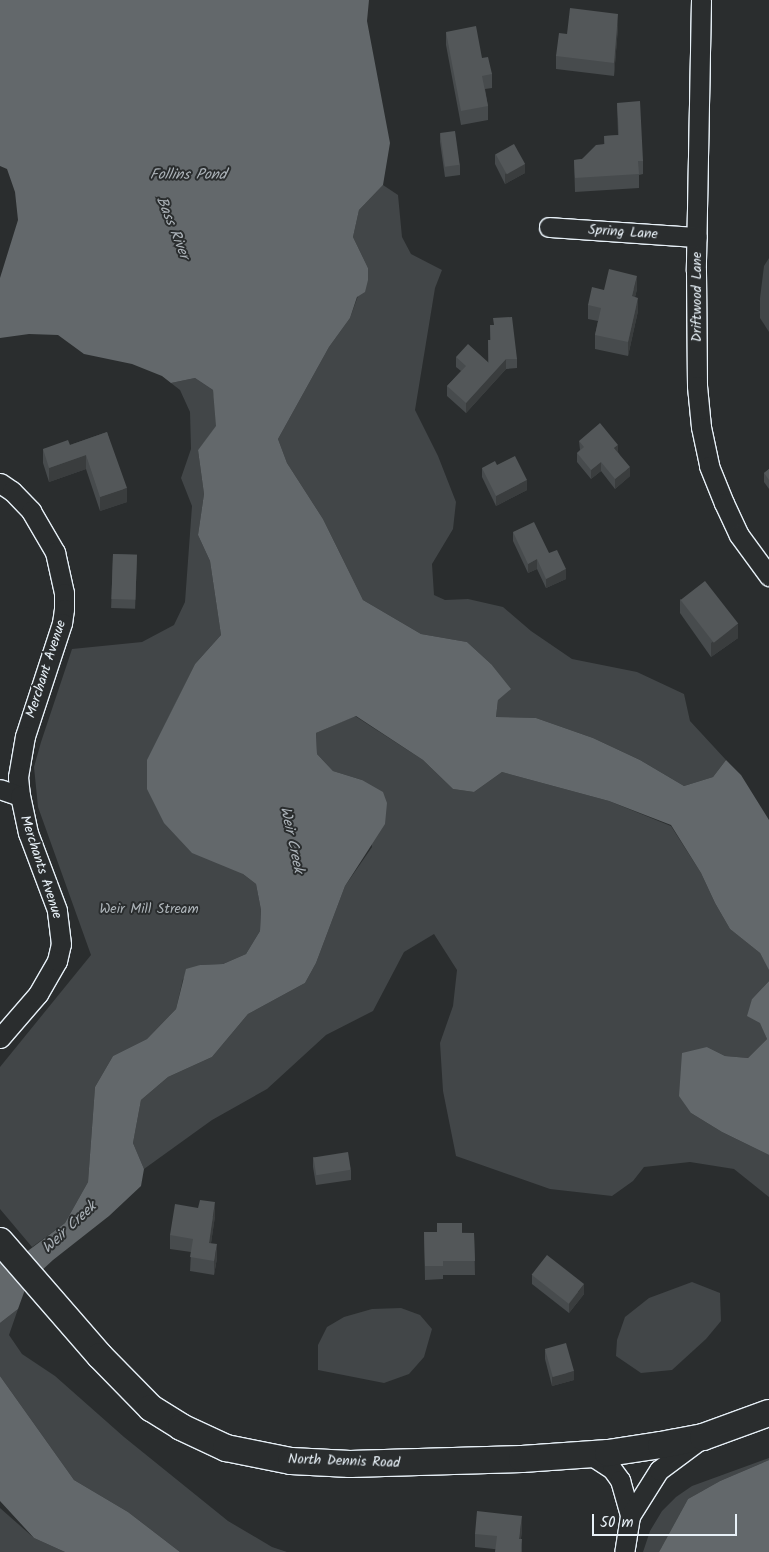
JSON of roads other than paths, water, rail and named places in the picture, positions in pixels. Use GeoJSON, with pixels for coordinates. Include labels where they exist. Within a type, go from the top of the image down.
{"type":"FeatureCollection","features":[{"type":"Feature","properties":{"kind":"main road","name":"North Dennis Road"},"geometry":{"type":"LineString","coordinates":[[2,1243],[100,1356],[151,1408],[181,1427],[226,1448],[291,1461],[350,1464],[522,1459],[589,1454],[661,1445],[703,1437],[769,1413]]}},
{"type":"Feature","properties":{"kind":"street","name":"Driftwood Lane"},"geometry":{"type":"LineString","coordinates":[[701,0],[697,237],[697,386],[701,427],[709,466],[739,535],[769,576]]}},
{"type":"Feature","properties":{"kind":"street","name":"Spring Lane"},"geometry":{"type":"LineString","coordinates":[[549,227],[697,237]]}},
{"type":"Feature","properties":{"kind":"street","name":"Merchant Avenue"},"geometry":{"type":"LineString","coordinates":[[0,483],[12,491],[31,512],[44,531],[56,552],[64,593],[62,623],[25,736],[18,777],[20,796]]}},
{"type":"Feature","properties":{"kind":"street"},"geometry":{"type":"LineString","coordinates":[[0,789],[20,796]]}},
{"type":"Feature","properties":{"kind":"street","name":"Merchants Avenue"},"geometry":{"type":"LineString","coordinates":[[0,1038],[38,994],[57,961],[61,944],[57,910],[28,833],[20,796]]}},
{"type":"Feature","properties":{"kind":"street"},"geometry":{"type":"LineString","coordinates":[[624,1552],[630,1516],[659,1470],[703,1437]]}},
{"type":"Feature","properties":{"kind":"street"},"geometry":{"type":"LineString","coordinates":[[589,1454],[612,1470],[620,1480],[630,1516]]}},
{"type":"Feature","properties":{"kind":"water","name":"Follins Pond"},"geometry":{"type":"Polygon","coordinates":[[[0,0],[369,0],[367,21],[390,143],[383,185],[359,210],[353,237],[368,268],[368,280],[365,292],[357,297],[350,318],[329,347],[278,439],[287,463],[323,519],[363,600],[421,634],[467,642],[491,664],[511,689],[498,700],[496,717],[536,718],[593,738],[640,760],[684,786],[713,777],[726,760],[741,775],[769,820],[769,970],[760,953],[730,929],[701,873],[671,825],[609,801],[502,772],[474,792],[453,789],[423,760],[356,716],[316,733],[317,754],[333,771],[362,780],[383,792],[387,803],[385,824],[345,886],[316,963],[305,983],[248,1014],[212,1057],[168,1077],[141,1100],[133,1143],[144,1169],[141,1186],[109,1216],[53,1260],[27,1284],[18,1309],[0,1323],[0,1259],[25,1253],[65,1223],[88,1182],[95,1087],[113,1056],[147,1039],[176,1009],[186,969],[200,965],[223,964],[246,954],[260,931],[261,910],[256,884],[243,874],[192,853],[164,823],[147,789],[147,760],[195,664],[221,635],[210,561],[198,535],[204,494],[198,450],[216,426],[213,390],[195,378],[171,383],[162,376],[132,364],[84,354],[58,335],[29,334],[0,338],[0,278],[18,220],[15,192],[7,169],[0,166],[0,0]]]}},
{"type":"Feature","properties":{"kind":"water"},"geometry":{"type":"Polygon","coordinates":[[[769,981],[769,1155],[722,1132],[691,1113],[679,1096],[682,1053],[707,1047],[725,1056],[748,1058],[767,1039],[760,1023],[747,1016],[752,999],[769,981]]]}},
{"type":"Feature","properties":{"kind":"water"},"geometry":{"type":"Polygon","coordinates":[[[0,1376],[74,1480],[128,1512],[180,1552],[65,1552],[34,1538],[0,1501],[0,1376]]]}},
{"type":"Feature","properties":{"kind":"water"},"geometry":{"type":"Polygon","coordinates":[[[769,1460],[769,1552],[659,1552],[688,1499],[720,1481],[769,1460]]]}},
{"type":"Feature","properties":{"kind":"water label","name":"Bass River"},"geometry":{"type":"Point","coordinates":[172,228]}},
{"type":"Feature","properties":{"kind":"water label","name":"Weir Creek"},"geometry":{"type":"Point","coordinates":[291,840]}},
{"type":"Feature","properties":{"kind":"water label","name":"Weir Creek"},"geometry":{"type":"Point","coordinates":[70,1228]}},
{"type":"Feature","properties":{"kind":"park label","name":"Weir Mill Stream"},"geometry":{"type":"Point","coordinates":[149,909]}}]}
